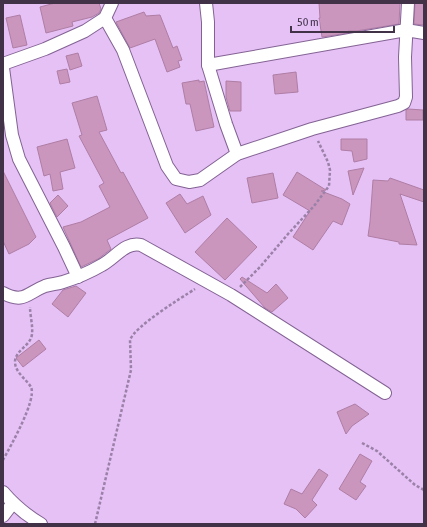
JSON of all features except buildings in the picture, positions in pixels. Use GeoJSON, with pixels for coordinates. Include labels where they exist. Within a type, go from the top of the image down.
{"type":"FeatureCollection","features":[{"type":"Feature","properties":{"kind":"street"},"geometry":{"type":"LineString","coordinates":[[3,64],[85,31],[105,18],[112,3]]}},
{"type":"Feature","properties":{"kind":"street"},"geometry":{"type":"LineString","coordinates":[[206,3],[208,22],[208,65],[237,154]]}},
{"type":"Feature","properties":{"kind":"street"},"geometry":{"type":"LineString","coordinates":[[105,18],[123,50],[167,166],[176,179],[188,182],[200,180],[237,154],[312,129],[398,106],[404,103],[406,97],[406,30],[408,3]]}},
{"type":"Feature","properties":{"kind":"street"},"geometry":{"type":"LineString","coordinates":[[208,65],[406,30],[424,32]]}},
{"type":"Feature","properties":{"kind":"street"},"geometry":{"type":"LineString","coordinates":[[3,68],[12,135],[19,159],[78,277]]}},
{"type":"Feature","properties":{"kind":"street"},"geometry":{"type":"LineString","coordinates":[[3,293],[13,298],[29,296],[45,286],[62,283],[103,265],[134,243],[141,245],[231,295],[385,393]]}},
{"type":"Feature","properties":{"kind":"street"},"geometry":{"type":"LineString","coordinates":[[3,492],[13,503],[41,524]]}},
{"type":"Feature","properties":{"kind":"street"},"geometry":{"type":"LineString","coordinates":[[3,516],[13,503]]}},
{"type":"Feature","properties":{"kind":"path"},"geometry":{"type":"LineString","coordinates":[[231,295],[260,268],[288,234],[314,206],[329,186],[330,170],[328,162],[312,129]]}},
{"type":"Feature","properties":{"kind":"path"},"geometry":{"type":"LineString","coordinates":[[95,524],[131,370],[130,340],[132,335],[147,322],[206,281]]}},
{"type":"Feature","properties":{"kind":"path"},"geometry":{"type":"LineString","coordinates":[[3,460],[18,432],[32,395],[31,388],[16,368],[15,360],[16,354],[30,340],[32,334],[29,296]]}},
{"type":"Feature","properties":{"kind":"path"},"geometry":{"type":"LineString","coordinates":[[362,443],[377,451],[415,485],[424,490]]}}]}
